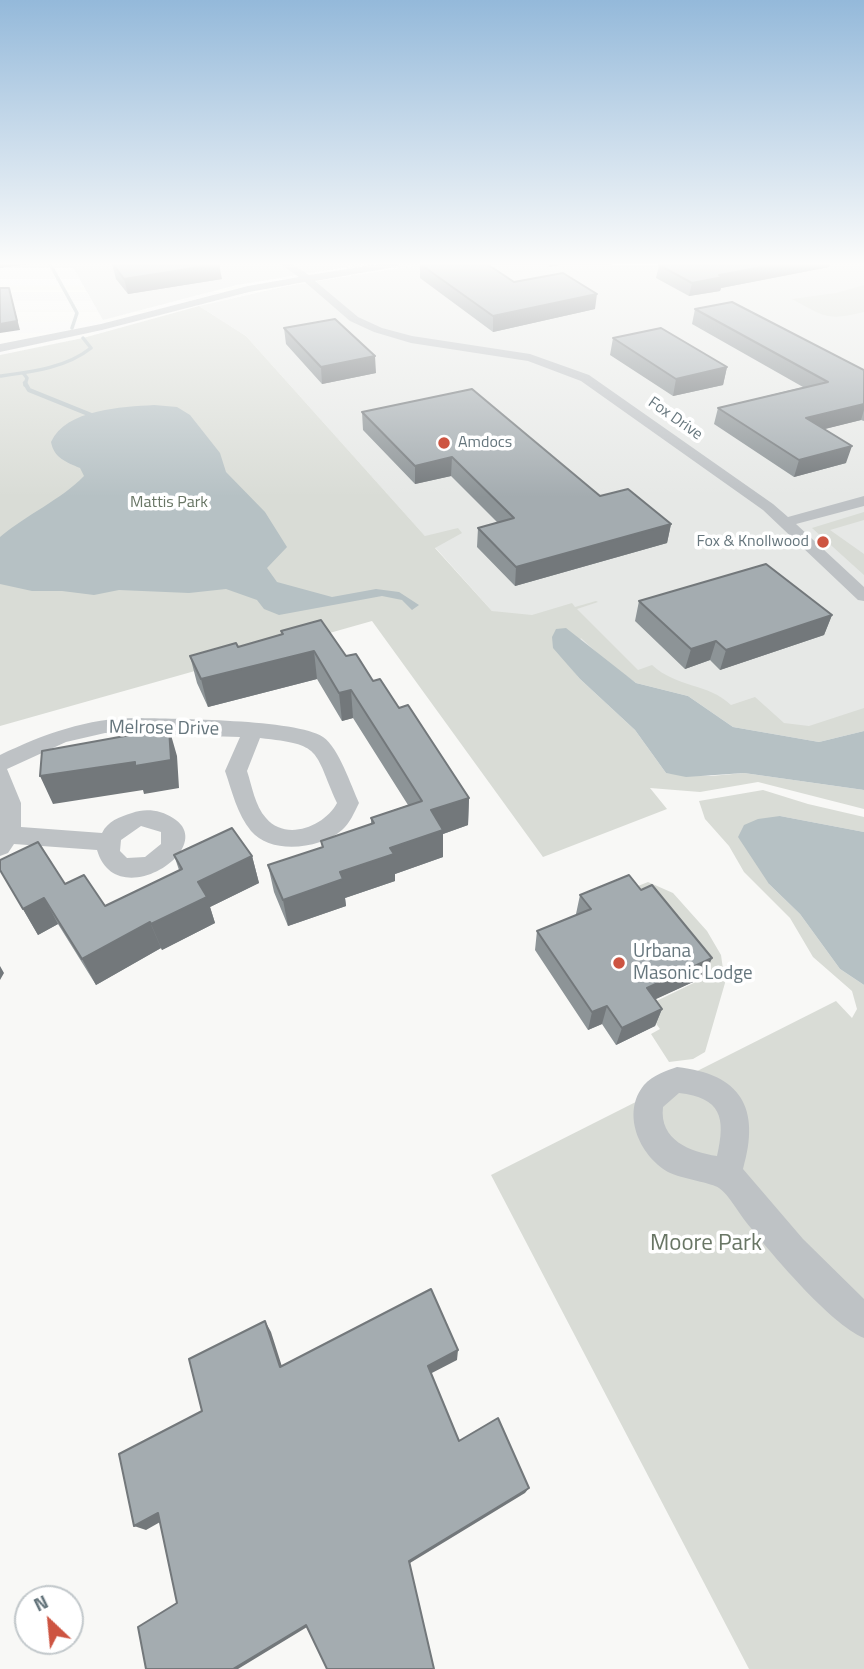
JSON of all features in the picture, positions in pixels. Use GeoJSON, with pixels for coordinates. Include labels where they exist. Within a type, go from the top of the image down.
{"type":"FeatureCollection","features":[{"type":"Feature","properties":{"kind":"street"},"geometry":{"type":"LineString","coordinates":[[0,348],[30,342]]}},
{"type":"Feature","properties":{"kind":"street","name":"Fox Drive"},"geometry":{"type":"LineString","coordinates":[[429,342],[530,358],[585,378],[787,522],[864,596]]}},
{"type":"Feature","properties":{"kind":"street"},"geometry":{"type":"LineString","coordinates":[[787,522],[864,501]]}},
{"type":"Feature","properties":{"kind":"street","name":"Melrose Drive"},"geometry":{"type":"LineString","coordinates":[[0,764],[44,743],[77,732],[118,725],[296,734],[316,740],[348,803],[340,819],[321,832],[292,838],[265,830],[253,817],[236,771],[252,732]]}},
{"type":"Feature","properties":{"kind":"street"},"geometry":{"type":"LineString","coordinates":[[0,775],[13,821],[4,841],[108,842]]}},
{"type":"Feature","properties":{"kind":"street"},"geometry":{"type":"LineString","coordinates":[[727,1173],[766,1224],[817,1278],[864,1321]]}},
{"type":"Feature","properties":{"kind":"shaded area"},"geometry":{"type":"Polygon","coordinates":[[[251,342],[864,342],[864,721],[805,735],[641,677],[519,619],[492,611],[251,342]]]}},
{"type":"Feature","properties":{"kind":"shaded area"},"geometry":{"type":"Polygon","coordinates":[[[154,405],[177,407],[190,415],[220,453],[226,472],[265,512],[287,547],[267,568],[277,582],[332,597],[376,589],[399,592],[419,605],[412,610],[402,600],[382,596],[279,615],[264,609],[257,600],[226,589],[189,593],[119,590],[94,595],[32,591],[0,584],[0,537],[84,476],[80,468],[65,461],[55,452],[51,442],[58,431],[82,416],[96,412],[154,405]]]}},
{"type":"Feature","properties":{"kind":"shaded area"},"geometry":{"type":"Polygon","coordinates":[[[566,628],[636,683],[688,696],[733,727],[819,742],[864,731],[864,790],[744,773],[686,777],[666,773],[635,730],[580,679],[553,648],[552,637],[556,629],[566,628]]]}},
{"type":"Feature","properties":{"kind":"shaded area"},"geometry":{"type":"Polygon","coordinates":[[[780,816],[864,832],[864,985],[840,969],[800,914],[769,884],[738,837],[744,825],[758,819],[780,816]]]}},
{"type":"Feature","properties":{"kind":"green space","name":"Mattis Park"},"geometry":{"type":"Polygon","coordinates":[[[64,342],[251,342],[425,536],[458,528],[462,533],[435,548],[492,611],[532,615],[572,603],[575,607],[596,601],[598,602],[577,609],[638,670],[652,665],[672,678],[712,693],[731,705],[755,697],[784,723],[809,726],[864,708],[864,731],[819,742],[733,727],[688,696],[636,683],[608,663],[581,638],[567,663],[580,679],[635,730],[666,773],[711,776],[744,773],[864,790],[864,809],[758,782],[700,792],[650,788],[667,809],[543,857],[372,621],[0,726],[0,355],[64,342]]]}},
{"type":"Feature","properties":{"kind":"green space"},"geometry":{"type":"Polygon","coordinates":[[[864,512],[864,520],[830,530],[864,554],[864,575],[812,528],[864,512]]]}},
{"type":"Feature","properties":{"kind":"green space","name":"Moore Park"},"geometry":{"type":"Polygon","coordinates":[[[763,790],[864,817],[864,832],[780,816],[769,884],[800,914],[840,969],[864,985],[864,1669],[749,1669],[491,1175],[836,1001],[852,1018],[857,1009],[852,991],[813,957],[790,918],[744,872],[729,846],[705,819],[699,801],[763,790]]]}},
{"type":"Feature","properties":{"kind":"green space"},"geometry":{"type":"Polygon","coordinates":[[[648,882],[673,893],[707,931],[721,955],[725,983],[705,1052],[693,1059],[669,1062],[651,1034],[660,1029],[644,1007],[706,977],[633,888],[648,882]]]}},
{"type":"Feature","properties":{"kind":"building"},"geometry":{"type":"Polygon","coordinates":[[[297,342],[360,342],[375,356],[321,367],[297,342]]]}},
{"type":"Feature","properties":{"kind":"building"},"geometry":{"type":"Polygon","coordinates":[[[619,342],[685,342],[727,367],[676,379],[619,342]]]}},
{"type":"Feature","properties":{"kind":"building"},"geometry":{"type":"Polygon","coordinates":[[[755,342],[809,342],[864,370],[864,404],[806,418],[852,446],[799,460],[718,408],[828,382],[755,342]]]}},
{"type":"Feature","properties":{"kind":"building"},"geometry":{"type":"Polygon","coordinates":[[[472,389],[600,496],[628,489],[671,524],[516,567],[478,528],[514,518],[452,457],[415,466],[362,412],[472,389]]]}},
{"type":"Feature","properties":{"kind":"building"},"geometry":{"type":"Polygon","coordinates":[[[766,564],[832,615],[726,650],[716,641],[691,649],[639,601],[766,564]]]}},
{"type":"Feature","properties":{"kind":"building"},"geometry":{"type":"Polygon","coordinates":[[[321,620],[346,656],[356,654],[373,681],[380,679],[399,708],[408,705],[469,798],[431,810],[443,830],[390,848],[394,854],[340,872],[343,879],[283,900],[268,865],[323,847],[321,841],[374,823],[371,818],[422,801],[351,690],[339,693],[314,651],[201,679],[190,656],[236,643],[238,647],[321,620]]]}},
{"type":"Feature","properties":{"kind":"building"},"geometry":{"type":"Polygon","coordinates":[[[169,728],[171,760],[135,766],[135,762],[40,776],[42,751],[169,728]]]}},
{"type":"Feature","properties":{"kind":"building"},"geometry":{"type":"Polygon","coordinates":[[[232,828],[252,856],[198,882],[207,897],[151,924],[150,922],[82,959],[44,898],[23,909],[0,870],[0,860],[38,842],[65,884],[84,875],[105,906],[182,869],[174,855],[232,828]]]}},
{"type":"Feature","properties":{"kind":"building","name":"Urbana Masonic Lodge"},"geometry":{"type":"Polygon","coordinates":[[[629,875],[641,890],[652,885],[712,958],[647,988],[662,1009],[622,1028],[607,1006],[592,1012],[537,931],[591,909],[580,895],[629,875]]]}},
{"type":"Feature","properties":{"kind":"building"},"geometry":{"type":"Polygon","coordinates":[[[431,1289],[458,1350],[428,1366],[459,1441],[498,1418],[529,1488],[409,1561],[434,1669],[327,1669],[306,1625],[233,1669],[146,1669],[138,1627],[177,1603],[158,1513],[134,1526],[119,1454],[202,1411],[189,1359],[265,1321],[280,1367],[431,1289]]]}},
{"type":"Feature","properties":{"kind":"waterway"},"geometry":{"type":"LineString","coordinates":[[0,376],[48,368],[71,360],[91,348],[86,342]]}},
{"type":"Feature","properties":{"kind":"waterway"},"geometry":{"type":"LineString","coordinates":[[24,374],[27,378],[25,384]]}},
{"type":"Feature","properties":{"kind":"waterway"},"geometry":{"type":"LineString","coordinates":[[25,384],[29,390],[91,415]]}},
{"type":"Feature","properties":{"kind":"place","name":"Amdocs"},"geometry":{"type":"Point","coordinates":[444,443]}},
{"type":"Feature","properties":{"kind":"place","name":"Fox & Knollwood"},"geometry":{"type":"Point","coordinates":[823,542]}},
{"type":"Feature","properties":{"kind":"place","name":"Urbana Masonic Lodge"},"geometry":{"type":"Point","coordinates":[619,963]}}]}
